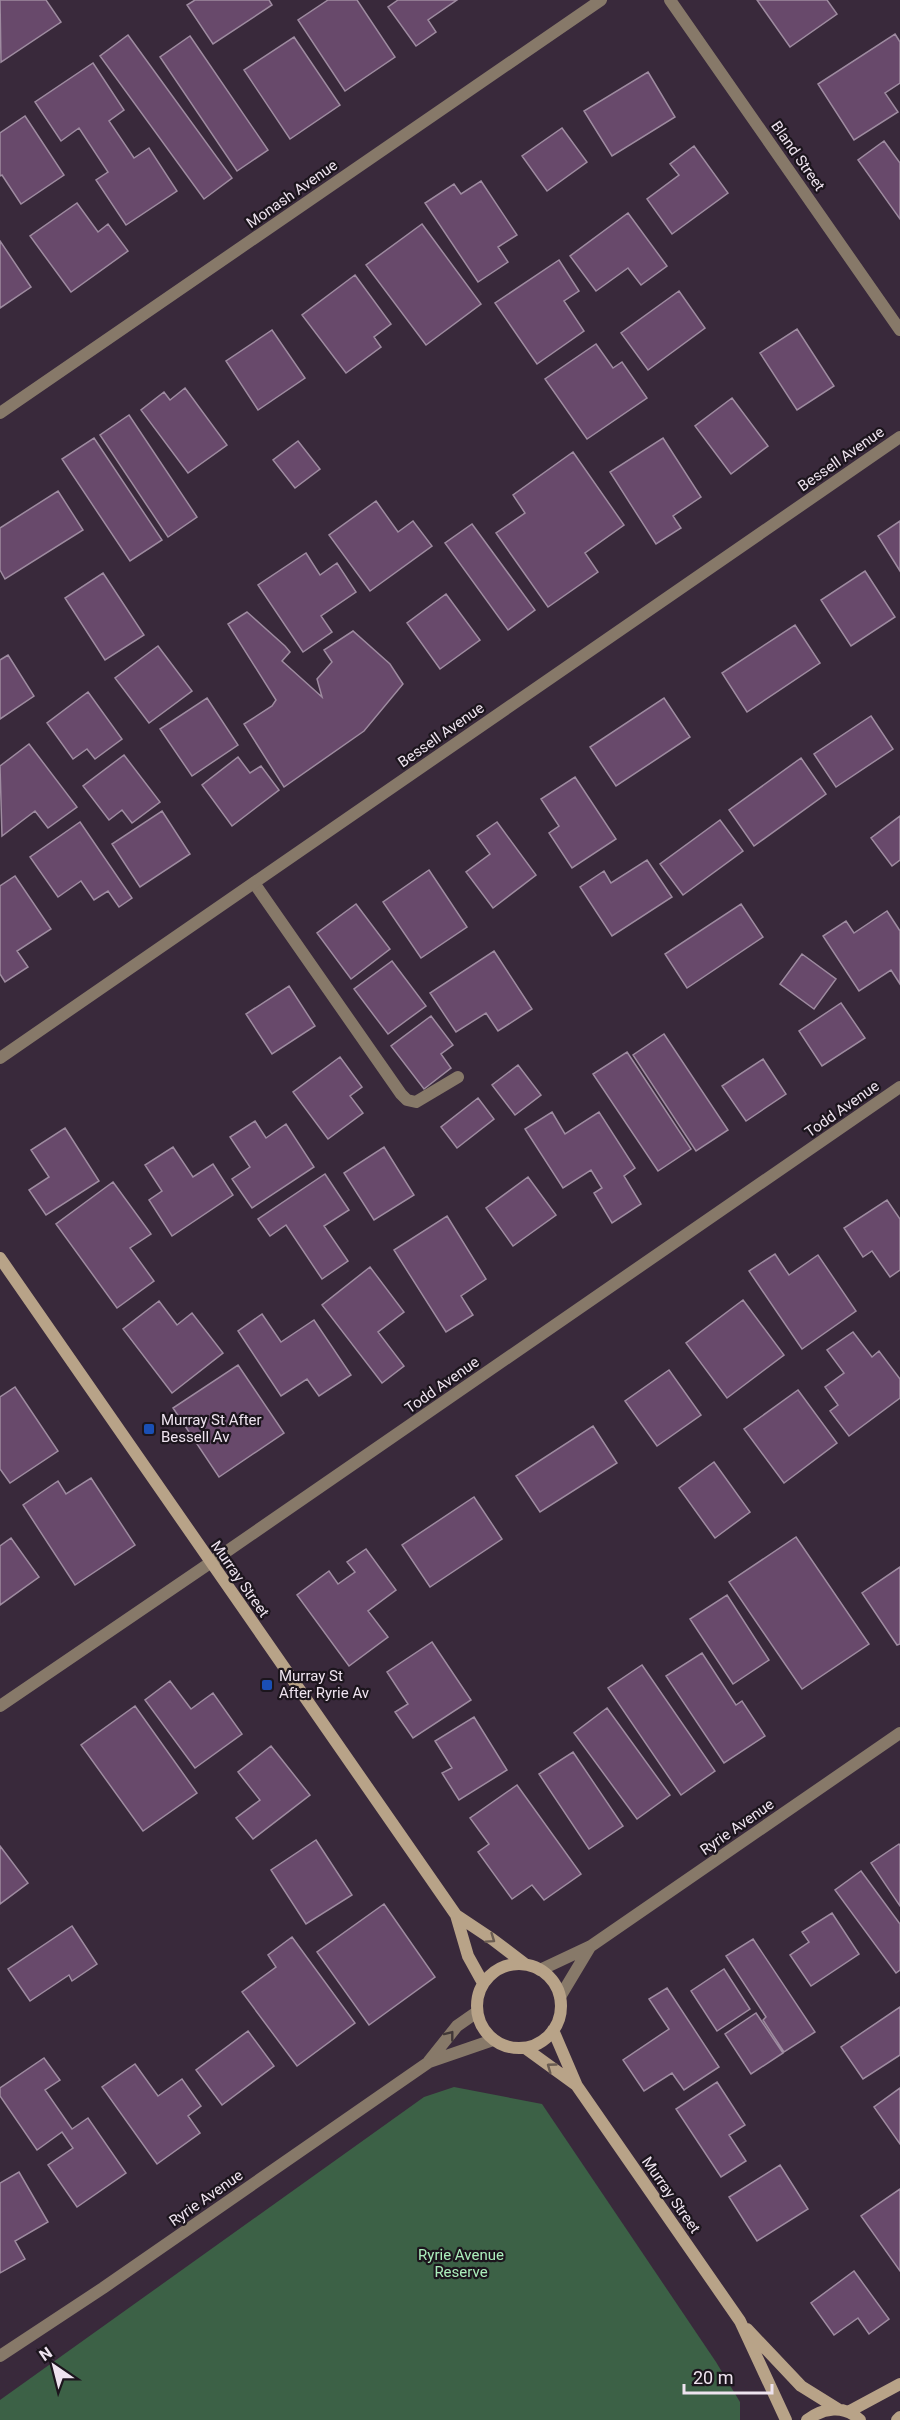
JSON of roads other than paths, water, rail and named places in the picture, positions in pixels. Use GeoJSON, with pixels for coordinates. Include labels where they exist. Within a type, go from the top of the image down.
{"type":"FeatureCollection","features":[{"type":"Feature","properties":{"kind":"main road","name":"Murray Street"},"geometry":{"type":"LineString","coordinates":[[0,1258],[456,1915],[468,1956],[483,1983]]}},
{"type":"Feature","properties":{"kind":"main road","name":"Murray Street"},"geometry":{"type":"LineString","coordinates":[[456,1915],[525,1964]]}},
{"type":"Feature","properties":{"kind":"main road"},"geometry":{"type":"LineString","coordinates":[[525,1964],[540,1970],[553,1981],[560,1997],[560,2014],[553,2030],[541,2043],[525,2048],[508,2047],[493,2040],[482,2027],[477,2012],[477,1997],[483,1983],[494,1972],[508,1965],[525,1964]]}},
{"type":"Feature","properties":{"kind":"main road","name":"Murray Street"},"geometry":{"type":"LineString","coordinates":[[553,2030],[577,2086],[740,2321],[801,2386],[860,2420]]}},
{"type":"Feature","properties":{"kind":"main road","name":"Murray Street"},"geometry":{"type":"LineString","coordinates":[[525,2048],[577,2086]]}},
{"type":"Feature","properties":{"kind":"main road","name":"Murray Street"},"geometry":{"type":"LineString","coordinates":[[740,2321],[786,2420]]}},
{"type":"Feature","properties":{"kind":"main road"},"geometry":{"type":"LineString","coordinates":[[807,2420],[826,2409],[843,2410],[900,2384]]}},
{"type":"Feature","properties":{"kind":"street","name":"Monash Avenue"},"geometry":{"type":"LineString","coordinates":[[0,413],[600,0]]}},
{"type":"Feature","properties":{"kind":"street","name":"Bland Street"},"geometry":{"type":"LineString","coordinates":[[670,0],[900,330]]}},
{"type":"Feature","properties":{"kind":"street","name":"Bessell Avenue"},"geometry":{"type":"LineString","coordinates":[[0,1058],[900,437]]}},
{"type":"Feature","properties":{"kind":"street"},"geometry":{"type":"LineString","coordinates":[[254,883],[400,1094],[407,1100],[416,1102],[458,1077]]}},
{"type":"Feature","properties":{"kind":"street","name":"Todd Avenue"},"geometry":{"type":"LineString","coordinates":[[0,1706],[900,1087]]}},
{"type":"Feature","properties":{"kind":"street","name":"Ryrie Avenue"},"geometry":{"type":"LineString","coordinates":[[540,1970],[591,1946],[900,1733]]}},
{"type":"Feature","properties":{"kind":"street","name":"Ryrie Avenue"},"geometry":{"type":"LineString","coordinates":[[560,1997],[591,1946]]}},
{"type":"Feature","properties":{"kind":"street","name":"Ryrie Avenue"},"geometry":{"type":"LineString","coordinates":[[429,2062],[457,2026],[477,2012]]}},
{"type":"Feature","properties":{"kind":"street","name":"Ryrie Avenue"},"geometry":{"type":"LineString","coordinates":[[0,2356],[103,2288],[429,2062],[493,2040]]}},
{"type":"Feature","properties":{"kind":"place","name":"Murray St After Bessell Av"},"geometry":{"type":"Point","coordinates":[149,1429]}},
{"type":"Feature","properties":{"kind":"place","name":"Murray St After Ryrie Av"},"geometry":{"type":"Point","coordinates":[267,1685]}},
{"type":"Feature","properties":{"kind":"park label","name":"Ryrie Avenue Reserve"},"geometry":{"type":"Point","coordinates":[461,2264]}}]}
